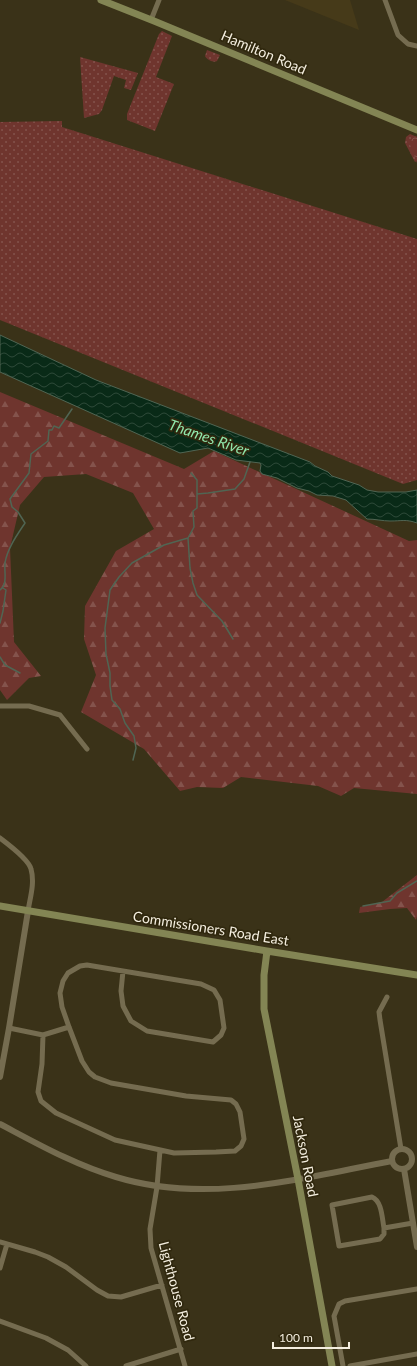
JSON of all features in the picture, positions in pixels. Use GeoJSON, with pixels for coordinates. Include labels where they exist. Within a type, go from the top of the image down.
{"type":"FeatureCollection","features":[{"type":"Feature","properties":{"kind":"main road","name":"Hamilton Road"},"geometry":{"type":"LineString","coordinates":[[101,0],[417,130]]}},
{"type":"Feature","properties":{"kind":"main road","name":"Commissioners Road East"},"geometry":{"type":"LineString","coordinates":[[0,906],[417,975]]}},
{"type":"Feature","properties":{"kind":"main road","name":"Jackson Road"},"geometry":{"type":"LineString","coordinates":[[267,951],[264,975],[264,1009],[298,1179],[332,1366]]}},
{"type":"Feature","properties":{"kind":"street"},"geometry":{"type":"LineString","coordinates":[[151,20],[159,0]]}},
{"type":"Feature","properties":{"kind":"street"},"geometry":{"type":"LineString","coordinates":[[385,0],[398,35],[408,44],[417,46]]}},
{"type":"Feature","properties":{"kind":"street"},"geometry":{"type":"LineString","coordinates":[[0,706],[29,706],[60,715],[87,749]]}},
{"type":"Feature","properties":{"kind":"street"},"geometry":{"type":"LineString","coordinates":[[0,838],[16,850],[31,868],[32,882],[0,1077]]}},
{"type":"Feature","properties":{"kind":"street"},"geometry":{"type":"LineString","coordinates":[[43,1035],[42,1064],[38,1092],[41,1101],[56,1113],[115,1140],[174,1153],[235,1151],[241,1146],[244,1139],[240,1112],[236,1104],[231,1100],[223,1098],[186,1096],[104,1081],[89,1072],[82,1062],[62,1007],[60,993],[63,981],[68,973],[80,966],[88,965],[201,984],[214,990],[220,1000],[224,1028],[221,1035],[213,1042],[147,1031],[131,1021],[123,1006],[121,991],[123,971]]}},
{"type":"Feature","properties":{"kind":"street"},"geometry":{"type":"LineString","coordinates":[[387,998],[379,1012],[401,1148]]}},
{"type":"Feature","properties":{"kind":"street"},"geometry":{"type":"LineString","coordinates":[[9,1028],[43,1035],[69,1027]]}},
{"type":"Feature","properties":{"kind":"street"},"geometry":{"type":"LineString","coordinates":[[0,1124],[70,1161],[116,1178],[157,1187],[218,1190],[255,1187],[392,1161]]}},
{"type":"Feature","properties":{"kind":"street"},"geometry":{"type":"LineString","coordinates":[[401,1148],[410,1151],[413,1157],[411,1165],[404,1169],[395,1166],[392,1161],[394,1153],[401,1148]]}},
{"type":"Feature","properties":{"kind":"street","name":"Lighthouse Road"},"geometry":{"type":"LineString","coordinates":[[160,1150],[157,1187],[150,1229],[151,1248],[185,1366]]}},
{"type":"Feature","properties":{"kind":"street"},"geometry":{"type":"LineString","coordinates":[[404,1169],[417,1247]]}},
{"type":"Feature","properties":{"kind":"street"},"geometry":{"type":"LineString","coordinates":[[372,1197],[379,1203],[384,1228],[384,1234],[380,1239],[339,1246],[332,1204],[372,1197]]}},
{"type":"Feature","properties":{"kind":"street"},"geometry":{"type":"LineString","coordinates":[[384,1228],[413,1223]]}},
{"type":"Feature","properties":{"kind":"street"},"geometry":{"type":"LineString","coordinates":[[0,1242],[48,1256],[108,1296],[121,1297],[162,1285]]}},
{"type":"Feature","properties":{"kind":"street"},"geometry":{"type":"LineString","coordinates":[[0,1268],[7,1244]]}},
{"type":"Feature","properties":{"kind":"street"},"geometry":{"type":"LineString","coordinates":[[343,1366],[334,1316],[335,1310],[339,1304],[345,1300],[417,1289]]}},
{"type":"Feature","properties":{"kind":"street"},"geometry":{"type":"LineString","coordinates":[[0,1321],[46,1338],[68,1350],[86,1366]]}},
{"type":"Feature","properties":{"kind":"street"},"geometry":{"type":"LineString","coordinates":[[126,1366],[181,1349]]}},
{"type":"Feature","properties":{"kind":"street"},"geometry":{"type":"LineString","coordinates":[[350,1366],[417,1354]]}},
{"type":"Feature","properties":{"kind":"shaded area"},"geometry":{"type":"Polygon","coordinates":[[[285,0],[350,0],[359,30],[285,0]]]}},
{"type":"Feature","properties":{"kind":"green space"},"geometry":{"type":"Polygon","coordinates":[[[162,31],[172,36],[156,77],[174,84],[155,131],[127,120],[127,114],[159,34],[162,31]]]}},
{"type":"Feature","properties":{"kind":"green space"},"geometry":{"type":"Polygon","coordinates":[[[207,50],[220,55],[216,62],[209,60],[205,56],[207,50]]]}},
{"type":"Feature","properties":{"kind":"green space"},"geometry":{"type":"Polygon","coordinates":[[[80,57],[138,73],[131,90],[124,88],[126,80],[114,76],[102,110],[99,114],[84,118],[80,57]]]}},
{"type":"Feature","properties":{"kind":"green space"},"geometry":{"type":"Polygon","coordinates":[[[62,121],[62,127],[417,239],[417,480],[403,484],[0,320],[0,122],[62,121]]]}},
{"type":"Feature","properties":{"kind":"green space"},"geometry":{"type":"Polygon","coordinates":[[[410,134],[417,137],[417,161],[415,162],[405,143],[406,137],[410,134]]]}},
{"type":"Feature","properties":{"kind":"green space"},"geometry":{"type":"Polygon","coordinates":[[[415,136],[417,137],[417,163],[409,142],[415,136]]]}},
{"type":"Feature","properties":{"kind":"green space"},"geometry":{"type":"Polygon","coordinates":[[[0,392],[184,469],[214,451],[409,541],[417,540],[417,794],[354,788],[341,796],[318,786],[241,777],[223,788],[197,787],[180,791],[144,749],[81,712],[96,675],[84,639],[85,606],[116,551],[154,529],[133,493],[86,474],[44,477],[20,505],[10,548],[14,642],[41,676],[29,678],[7,700],[0,690],[0,392]]]}},
{"type":"Feature","properties":{"kind":"green space"},"geometry":{"type":"Polygon","coordinates":[[[417,875],[416,920],[407,908],[359,913],[360,907],[382,902],[417,875]]]}},
{"type":"Feature","properties":{"kind":"water","name":"Thames River"},"geometry":{"type":"Polygon","coordinates":[[[0,335],[96,380],[310,462],[328,472],[332,476],[359,485],[367,490],[378,492],[406,492],[417,490],[417,523],[367,519],[346,500],[333,496],[317,495],[297,488],[277,478],[262,474],[260,471],[260,463],[236,460],[208,448],[180,453],[0,372],[0,335]]]}},
{"type":"Feature","properties":{"kind":"waterway"},"geometry":{"type":"LineString","coordinates":[[0,590],[5,581],[6,558],[13,542],[25,523],[18,512],[12,507],[10,499],[29,473],[31,454],[48,441],[49,430],[52,430],[54,426],[59,428],[72,409]]}},
{"type":"Feature","properties":{"kind":"waterway","name":"Thames River"},"geometry":{"type":"LineString","coordinates":[[197,494],[235,489],[244,479],[250,462]]}},
{"type":"Feature","properties":{"kind":"waterway"},"geometry":{"type":"LineString","coordinates":[[133,760],[136,748],[134,736],[125,723],[120,709],[112,700],[110,686],[110,673],[106,654],[105,628],[110,590],[119,577],[132,563],[164,545],[188,538],[194,527],[193,511],[197,508],[197,480],[191,473]]}},
{"type":"Feature","properties":{"kind":"waterway"},"geometry":{"type":"LineString","coordinates":[[188,538],[190,568],[197,595],[222,621],[233,639]]}},
{"type":"Feature","properties":{"kind":"waterway"},"geometry":{"type":"LineString","coordinates":[[0,623],[6,590],[3,588]]}},
{"type":"Feature","properties":{"kind":"waterway"},"geometry":{"type":"LineString","coordinates":[[0,657],[5,665],[20,673]]}},
{"type":"Feature","properties":{"kind":"waterway"},"geometry":{"type":"LineString","coordinates":[[363,906],[390,901],[397,893],[417,881]]}}]}
